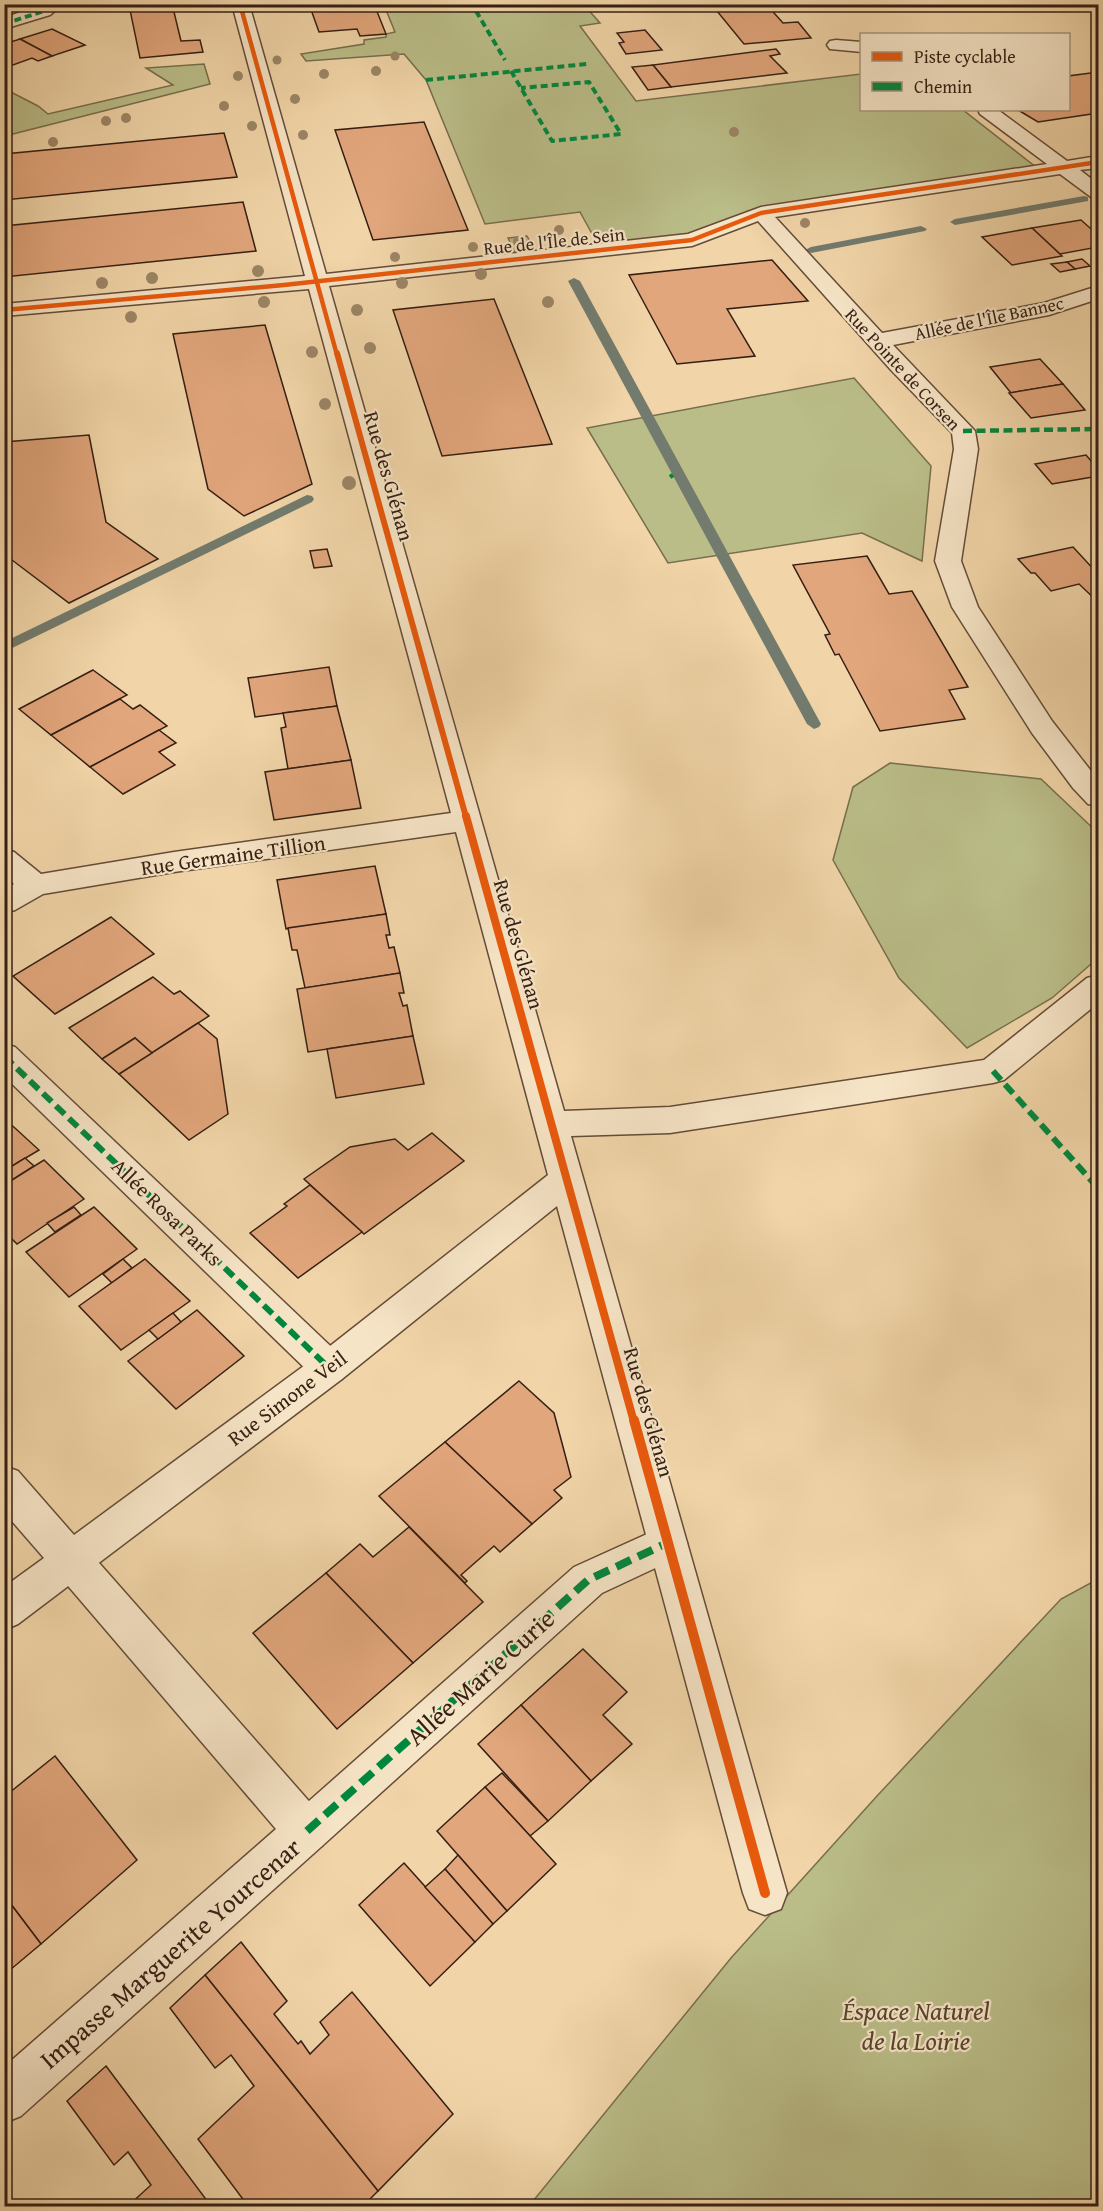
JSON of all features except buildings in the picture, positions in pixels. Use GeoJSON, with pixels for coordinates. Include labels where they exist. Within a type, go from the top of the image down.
{"type":"FeatureCollection","features":[{"type":"Feature","properties":{"kind":"street","name":"Rue des Glénan"},"geometry":{"type":"LineString","coordinates":[[240,4],[765,1893]]}},
{"type":"Feature","properties":{"kind":"street"},"geometry":{"type":"LineString","coordinates":[[4,24],[43,7]]}},
{"type":"Feature","properties":{"kind":"street"},"geometry":{"type":"LineString","coordinates":[[836,45],[860,47]]}},
{"type":"Feature","properties":{"kind":"street"},"geometry":{"type":"LineString","coordinates":[[988,111],[1098,193]]}},
{"type":"Feature","properties":{"kind":"street","name":"Rue de l'Île de Sein"},"geometry":{"type":"LineString","coordinates":[[4,310],[316,281],[692,240],[761,213],[1098,162]]}},
{"type":"Feature","properties":{"kind":"street","name":"Rue Pointe de Corsen"},"geometry":{"type":"LineString","coordinates":[[761,213],[963,431],[966,449],[948,561],[965,607],[1042,727],[1098,797]]}},
{"type":"Feature","properties":{"kind":"street","name":"Allée de l'Île Bannec"},"geometry":{"type":"LineString","coordinates":[[878,341],[1049,309],[1098,292]]}},
{"type":"Feature","properties":{"kind":"street","name":"Rue Germaine Tillion"},"geometry":{"type":"LineString","coordinates":[[4,903],[35,885],[174,862],[466,821]]}},
{"type":"Feature","properties":{"kind":"street"},"geometry":{"type":"LineString","coordinates":[[4,859],[35,885]]}},
{"type":"Feature","properties":{"kind":"street"},"geometry":{"type":"LineString","coordinates":[[551,1125],[596,1121],[670,1120],[993,1071],[1098,986]]}},
{"type":"Feature","properties":{"kind":"street","name":"Allée Rosa Parks"},"geometry":{"type":"LineString","coordinates":[[4,1056],[329,1368]]}},
{"type":"Feature","properties":{"kind":"street","name":"Rue Simone Veil"},"geometry":{"type":"LineString","coordinates":[[4,1611],[329,1368],[566,1180]]}},
{"type":"Feature","properties":{"kind":"street","name":"Impasse Marguerite Yourcenar"},"geometry":{"type":"LineString","coordinates":[[4,1483],[308,1831],[4,2099]]}},
{"type":"Feature","properties":{"kind":"street","name":"Allée Marie Curie"},"geometry":{"type":"LineString","coordinates":[[308,1831],[588,1580],[667,1544]]}},
{"type":"Feature","properties":{"kind":"green space"},"geometry":{"type":"Polygon","coordinates":[[[384,5],[584,5],[600,23],[580,26],[636,101],[860,74],[860,111],[964,111],[1041,171],[761,213],[692,240],[601,250],[580,212],[485,224],[426,80],[404,54],[306,61],[301,54],[364,44],[364,40],[386,37],[386,34],[395,32],[384,5]]]}},
{"type":"Feature","properties":{"kind":"green space"},"geometry":{"type":"Polygon","coordinates":[[[204,64],[210,84],[5,136],[5,106],[10,104],[5,101],[5,89],[38,106],[48,114],[173,85],[146,68],[204,64]]]}},
{"type":"Feature","properties":{"kind":"green space"},"geometry":{"type":"Polygon","coordinates":[[[527,236],[539,257],[518,260],[508,238],[527,236]]]}},
{"type":"Feature","properties":{"kind":"green space"},"geometry":{"type":"Polygon","coordinates":[[[854,378],[931,466],[922,561],[862,533],[668,563],[587,428],[854,378]]]}},
{"type":"Feature","properties":{"kind":"green space"},"geometry":{"type":"Polygon","coordinates":[[[890,763],[1041,779],[1098,833],[1098,958],[1052,998],[967,1048],[899,978],[833,860],[853,787],[890,763]]]}},
{"type":"Feature","properties":{"kind":"green space","name":"Éspace Naturel de la Loirie"},"geometry":{"type":"Polygon","coordinates":[[[1098,1579],[1098,2206],[529,2206],[731,1958],[877,1796],[1061,1599],[1098,1579]]]}},
{"type":"Feature","properties":{"kind":"waterway"},"geometry":{"type":"LineString","coordinates":[[955,222],[1084,199]]}},
{"type":"Feature","properties":{"kind":"waterway"},"geometry":{"type":"LineString","coordinates":[[811,250],[921,229]]}},
{"type":"Feature","properties":{"kind":"waterway"},"geometry":{"type":"LineString","coordinates":[[574,281],[814,724]]}},
{"type":"Feature","properties":{"kind":"waterway"},"geometry":{"type":"LineString","coordinates":[[4,648],[307,499]]}},
{"type":"Feature","properties":{"kind":"marked path"},"geometry":{"type":"LineString","coordinates":[[4,24],[44,11],[55,4]]}},
{"type":"Feature","properties":{"kind":"marked path"},"geometry":{"type":"LineString","coordinates":[[476,11],[505,60]]}},
{"type":"Feature","properties":{"kind":"marked path"},"geometry":{"type":"LineString","coordinates":[[426,80],[587,64]]}},
{"type":"Feature","properties":{"kind":"marked path"},"geometry":{"type":"LineString","coordinates":[[511,71],[552,141],[621,134],[589,82],[521,88]]}},
{"type":"Feature","properties":{"kind":"marked path"},"geometry":{"type":"LineString","coordinates":[[963,431],[1098,429]]}},
{"type":"Feature","properties":{"kind":"marked path"},"geometry":{"type":"LineString","coordinates":[[4,1056],[329,1368]]}},
{"type":"Feature","properties":{"kind":"marked path"},"geometry":{"type":"LineString","coordinates":[[993,1071],[1098,1188]]}},
{"type":"Feature","properties":{"kind":"marked path"},"geometry":{"type":"LineString","coordinates":[[307,1831],[588,1580],[667,1543]]}},
{"type":"Feature","properties":{"kind":"cycle path"},"geometry":{"type":"LineString","coordinates":[[240,4],[765,1893]]}},
{"type":"Feature","properties":{"kind":"cycle path"},"geometry":{"type":"LineString","coordinates":[[4,310],[284,285],[692,240],[761,213],[1098,162]]}}]}
